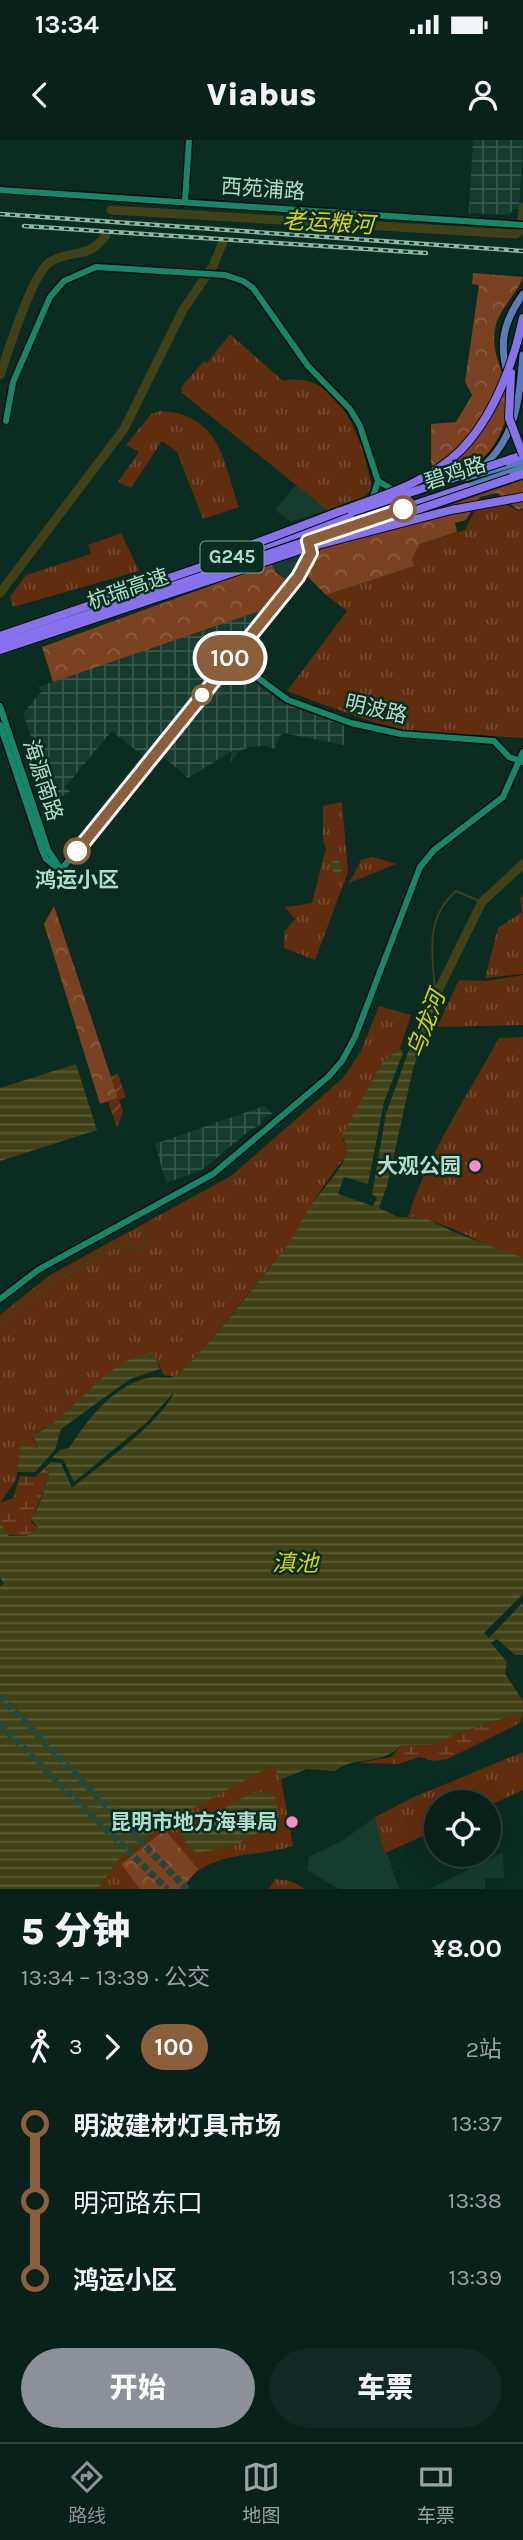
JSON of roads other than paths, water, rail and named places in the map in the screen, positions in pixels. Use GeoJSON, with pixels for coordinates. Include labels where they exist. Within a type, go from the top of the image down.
{"type":"FeatureCollection","features":[{"type":"Feature","properties":{"kind":"highway"},"geometry":{"type":"LineString","coordinates":[[204,562],[523,455],[512,431],[509,382],[523,318]]}},
{"type":"Feature","properties":{"kind":"highway"},"geometry":{"type":"LineString","coordinates":[[204,562],[406,486],[438,469],[463,448],[480,426],[500,389],[517,343]]}},
{"type":"Feature","properties":{"kind":"highway"},"geometry":{"type":"LineString","coordinates":[[307,544],[523,474]]}},
{"type":"Feature","properties":{"kind":"highway","name":"碧鸡路"},"geometry":{"type":"LineString","coordinates":[[0,636],[367,510],[466,482]]}},
{"type":"Feature","properties":{"kind":"highway","name":"碧鸡路"},"geometry":{"type":"LineString","coordinates":[[0,645],[307,544],[466,482]]}},
{"type":"Feature","properties":{"kind":"highway"},"geometry":{"type":"LineString","coordinates":[[307,544],[451,510],[523,497]]}},
{"type":"Feature","properties":{"kind":"highway","name":"杭瑞高速"},"geometry":{"type":"LineString","coordinates":[[0,650],[307,544]]}},
{"type":"Feature","properties":{"kind":"highway","name":"杭瑞高速"},"geometry":{"type":"LineString","coordinates":[[0,631],[204,562]]}},
{"type":"Feature","properties":{"kind":"main road"},"geometry":{"type":"LineString","coordinates":[[512,425],[513,397],[502,342],[505,324],[523,294]]}},
{"type":"Feature","properties":{"kind":"main road"},"geometry":{"type":"LineString","coordinates":[[466,482],[493,456],[512,425],[519,402],[523,355]]}},
{"type":"Feature","properties":{"kind":"main road","name":"碧鸡路"},"geometry":{"type":"LineString","coordinates":[[466,482],[523,461]]}},
{"type":"Feature","properties":{"kind":"main road","name":"碧鸡路"},"geometry":{"type":"LineString","coordinates":[[466,482],[523,468]]}},
{"type":"Feature","properties":{"kind":"street"},"geometry":{"type":"LineString","coordinates":[[185,201],[189,140]]}},
{"type":"Feature","properties":{"kind":"street","name":"西苑浦路"},"geometry":{"type":"LineString","coordinates":[[0,190],[520,225]]}},
{"type":"Feature","properties":{"kind":"street"},"geometry":{"type":"LineString","coordinates":[[2,422],[13,382],[50,297],[64,281],[96,267],[215,274],[243,281],[253,288],[308,366],[350,409],[360,426],[378,481],[367,510]]}},
{"type":"Feature","properties":{"kind":"street"},"geometry":{"type":"LineString","coordinates":[[378,481],[408,497]]}},
{"type":"Feature","properties":{"kind":"street"},"geometry":{"type":"LineString","coordinates":[[61,870],[298,577],[311,553],[307,544]]}},
{"type":"Feature","properties":{"kind":"street","name":"明波路"},"geometry":{"type":"LineString","coordinates":[[230,658],[299,706],[377,731],[494,741],[509,757],[521,761]]}},
{"type":"Feature","properties":{"kind":"street","name":"海源南路"},"geometry":{"type":"LineString","coordinates":[[0,706],[48,850],[61,870]]}},
{"type":"Feature","properties":{"kind":"street","name":"海源南路"},"geometry":{"type":"LineString","coordinates":[[0,725],[42,850],[53,866],[61,870]]}},
{"type":"Feature","properties":{"kind":"street"},"geometry":{"type":"LineString","coordinates":[[0,1299],[38,1270],[213,1174],[328,1077],[342,1061],[355,1037],[420,867],[434,850],[497,804],[508,788],[523,752]]}},
{"type":"Feature","properties":{"kind":"water"},"geometry":{"type":"Polygon","coordinates":[[[336,859],[343,866],[338,878],[329,865],[336,859]]]}},
{"type":"Feature","properties":{"kind":"water","name":"滇池"},"geometry":{"type":"Polygon","coordinates":[[[431,988],[440,991],[413,1069],[387,1186],[379,1208],[398,1217],[425,1218],[456,1233],[523,1258],[523,1594],[484,1633],[489,1638],[523,1602],[523,1655],[515,1655],[497,1639],[491,1643],[507,1662],[505,1674],[523,1701],[523,1712],[458,1733],[432,1745],[402,1745],[385,1756],[350,1763],[335,1771],[307,1769],[281,1779],[272,1765],[163,1825],[118,1860],[98,1889],[0,1889],[0,1586],[4,1584],[0,1577],[0,1523],[9,1536],[27,1536],[38,1528],[31,1519],[49,1475],[46,1467],[51,1462],[61,1463],[72,1488],[144,1430],[168,1404],[174,1392],[146,1423],[74,1482],[63,1459],[52,1458],[60,1450],[69,1448],[84,1426],[112,1396],[147,1378],[175,1377],[218,1331],[288,1245],[312,1204],[340,1168],[347,1152],[342,1135],[382,1063],[400,1048],[403,1053],[384,1102],[368,1184],[344,1177],[338,1194],[373,1206],[377,1198],[372,1194],[386,1114],[431,988]]]}},
{"type":"Feature","properties":{"kind":"water"},"geometry":{"type":"Polygon","coordinates":[[[76,1064],[97,1130],[0,1161],[0,1088],[76,1064]]]}},
{"type":"Feature","properties":{"kind":"water"},"geometry":{"type":"Polygon","coordinates":[[[153,1352],[160,1369],[130,1379],[61,1429],[55,1450],[35,1472],[17,1472],[21,1443],[38,1449],[33,1435],[63,1415],[119,1366],[135,1357],[153,1352]]]}},
{"type":"Feature","properties":{"kind":"water"},"geometry":{"type":"Polygon","coordinates":[[[267,1791],[275,1797],[279,1820],[234,1846],[196,1853],[186,1843],[182,1834],[186,1830],[249,1794],[267,1791]]]}},
{"type":"Feature","properties":{"kind":"waterway","name":"老运粮河"},"geometry":{"type":"LineString","coordinates":[[111,210],[516,234],[521,229],[523,207]]}},
{"type":"Feature","properties":{"kind":"waterway","name":"老运粮河"},"geometry":{"type":"LineString","coordinates":[[0,375],[21,314],[43,269],[58,258],[92,248],[106,235]]}},
{"type":"Feature","properties":{"kind":"waterway","name":"老运粮河"},"geometry":{"type":"LineString","coordinates":[[0,593],[124,429],[183,310],[213,266],[223,242]]}},
{"type":"Feature","properties":{"kind":"waterway","name":"乌龙河"},"geometry":{"type":"LineString","coordinates":[[433,1001],[482,902],[523,864]]}},
{"type":"Feature","properties":{"kind":"waterway"},"geometry":{"type":"LineString","coordinates":[[435,990],[432,950],[439,913],[456,891],[482,902]]}},
{"type":"Feature","properties":{"kind":"waterway"},"geometry":{"type":"LineString","coordinates":[[0,1324],[51,1283],[116,1247],[142,1248],[145,1241],[141,1228]]}},
{"type":"Feature","properties":{"kind":"tunnel"},"geometry":{"type":"LineString","coordinates":[[0,1696],[187,1889]]}},
{"type":"Feature","properties":{"kind":"tunnel"},"geometry":{"type":"LineString","coordinates":[[0,1725],[167,1889]]}},
{"type":"Feature","properties":{"kind":"railway"},"geometry":{"type":"LineString","coordinates":[[0,214],[523,251]]}},
{"type":"Feature","properties":{"kind":"railway"},"geometry":{"type":"LineString","coordinates":[[24,226],[426,253]]}},
{"type":"Feature","properties":{"kind":"place","name":"鸿运小区"},"geometry":{"type":"Point","coordinates":[77,851]}},
{"type":"Feature","properties":{"kind":"place","name":"大观公园"},"geometry":{"type":"Point","coordinates":[475,1166]}},
{"type":"Feature","properties":{"kind":"place","name":"昆明市地方海事局"},"geometry":{"type":"Point","coordinates":[292,1822]}}]}
